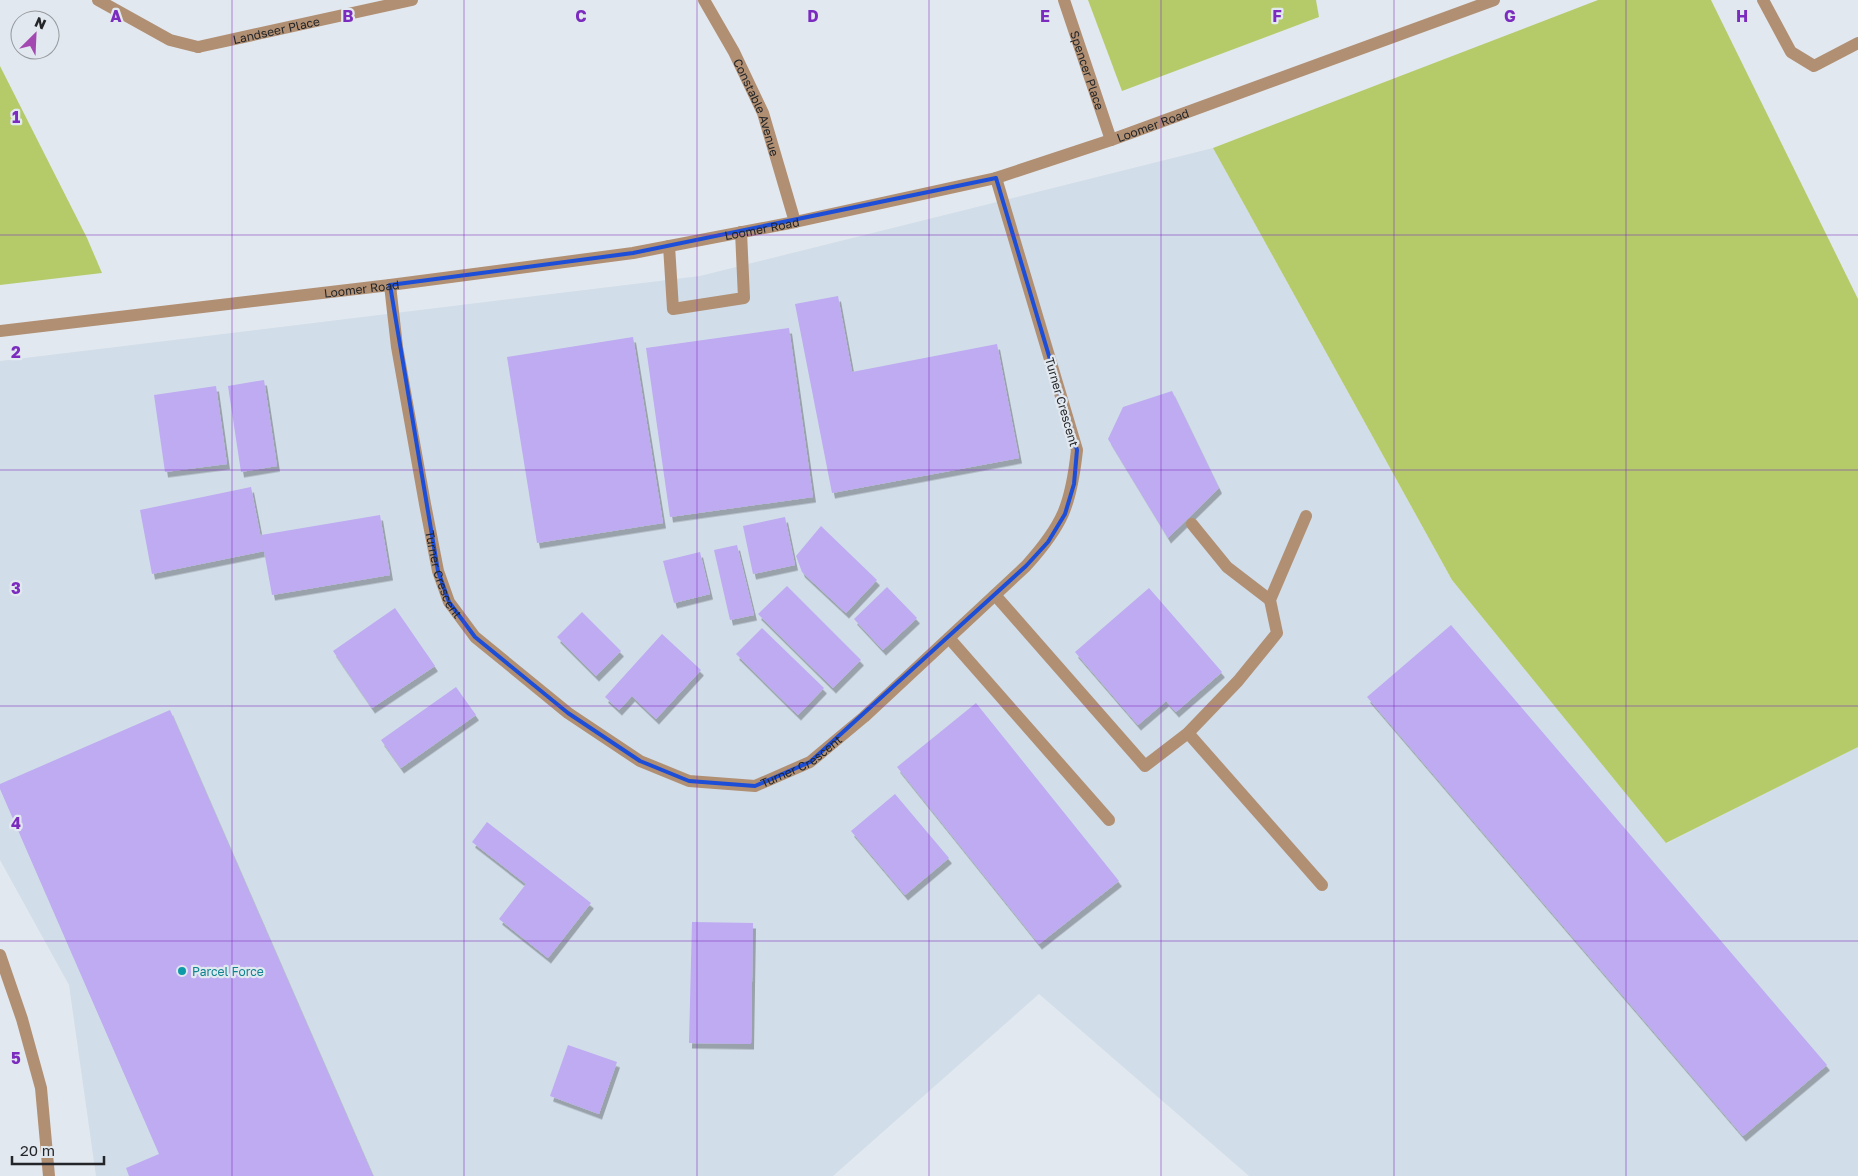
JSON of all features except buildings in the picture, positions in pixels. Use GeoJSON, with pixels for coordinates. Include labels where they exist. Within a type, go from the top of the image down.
{"type":"FeatureCollection","features":[{"type":"Feature","properties":{"kind":"street","name":"Landseer Place"},"geometry":{"type":"LineString","coordinates":[[98,0],[170,40],[198,47],[412,0]]}},
{"type":"Feature","properties":{"kind":"street","name":"Constable Avenue"},"geometry":{"type":"LineString","coordinates":[[704,0],[734,52],[763,113],[795,222]]}},
{"type":"Feature","properties":{"kind":"street","name":"Spencer Place"},"geometry":{"type":"LineString","coordinates":[[1064,0],[1111,140]]}},
{"type":"Feature","properties":{"kind":"street"},"geometry":{"type":"LineString","coordinates":[[1763,0],[1791,52],[1814,66],[1858,43]]}},
{"type":"Feature","properties":{"kind":"street","name":"Loomer Road"},"geometry":{"type":"LineString","coordinates":[[0,331],[390,285],[623,254],[795,222],[996,178],[1111,140],[1491,1]]}},
{"type":"Feature","properties":{"kind":"street","name":"Turner Crescent"},"geometry":{"type":"LineString","coordinates":[[390,285],[397,347],[425,504],[438,572],[449,602],[475,637],[568,713],[640,761],[689,781],[755,786],[810,762],[864,717],[1026,566],[1048,542],[1065,514],[1074,484],[1077,450],[996,178]]}},
{"type":"Feature","properties":{"kind":"street"},"geometry":{"type":"LineString","coordinates":[[669,246],[673,309],[744,298],[741,232]]}},
{"type":"Feature","properties":{"kind":"street"},"geometry":{"type":"LineString","coordinates":[[995,595],[1145,766],[1188,734],[1238,681],[1278,633],[1270,600],[1306,516]]}},
{"type":"Feature","properties":{"kind":"street"},"geometry":{"type":"LineString","coordinates":[[1192,524],[1227,567],[1270,600]]}},
{"type":"Feature","properties":{"kind":"street"},"geometry":{"type":"LineString","coordinates":[[949,638],[1109,820]]}},
{"type":"Feature","properties":{"kind":"street"},"geometry":{"type":"LineString","coordinates":[[1188,734],[1322,885]]}},
{"type":"Feature","properties":{"kind":"street"},"geometry":{"type":"LineString","coordinates":[[0,955],[22,1019],[41,1088],[49,1176]]}},
{"type":"Feature","properties":{"kind":"highlighted area"},"geometry":{"type":"Polygon","coordinates":[[[996,178],[1077,450],[1074,484],[1065,514],[1048,542],[1026,566],[810,762],[755,786],[689,781],[640,761],[568,713],[475,637],[449,602],[438,571],[425,504],[390,285],[633,253],[996,178]]]}},
{"type":"Feature","properties":{"kind":"shaded area"},"geometry":{"type":"Polygon","coordinates":[[[1213,148],[1452,580],[1667,843],[1858,747],[1858,1176],[1249,1176],[1039,994],[833,1176],[96,1176],[69,985],[0,860],[0,361],[700,276],[1213,148]]]}},
{"type":"Feature","properties":{"kind":"green space"},"geometry":{"type":"Polygon","coordinates":[[[1088,0],[1316,0],[1319,17],[1122,91],[1088,0]]]}},
{"type":"Feature","properties":{"kind":"green space"},"geometry":{"type":"Polygon","coordinates":[[[1598,0],[1711,0],[1858,299],[1858,747],[1666,843],[1452,580],[1213,148],[1598,0]]]}},
{"type":"Feature","properties":{"kind":"green space"},"geometry":{"type":"Polygon","coordinates":[[[0,66],[87,238],[102,273],[0,285],[0,66]]]}},
{"type":"Feature","properties":{"kind":"place","name":"Parcel Force"},"geometry":{"type":"Point","coordinates":[182,971]}}]}
